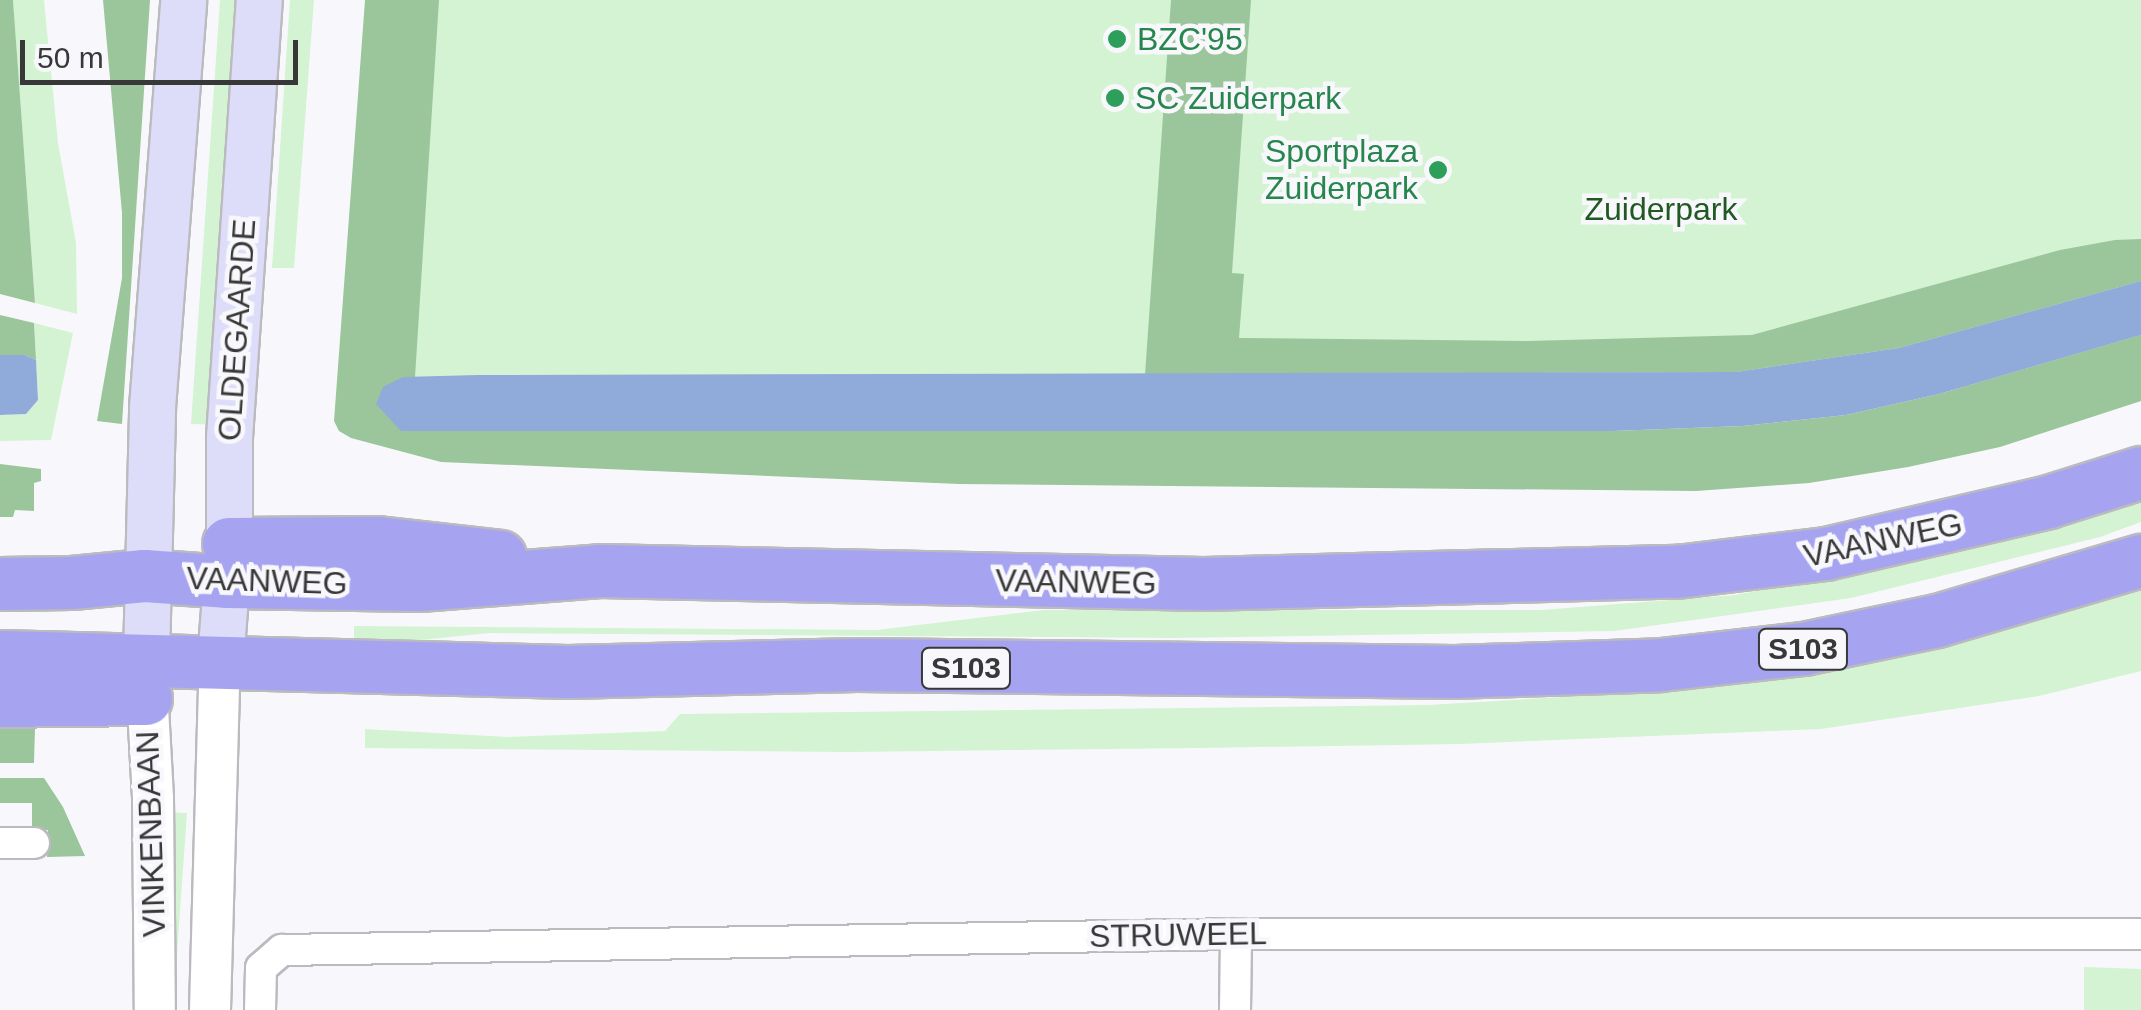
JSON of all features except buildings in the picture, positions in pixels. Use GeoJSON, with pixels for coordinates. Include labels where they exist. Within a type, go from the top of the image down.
{"type":"FeatureCollection","features":[{"type":"Feature","properties":{"kind":"highway","name":"VAANWEG"},"geometry":{"type":"LineString","coordinates":[[0,584],[145,576],[228,563],[311,541],[416,546],[600,571],[1106,584],[1677,572],[1845,550],[2049,502],[2141,472]]}},
{"type":"Feature","properties":{"kind":"highway","name":"S103"},"geometry":{"type":"LineString","coordinates":[[0,656],[146,678],[220,661],[568,672],[857,665],[1455,672],[1661,665],[1804,649],[1937,621],[2141,561]]}},
{"type":"Feature","properties":{"kind":"highway"},"geometry":{"type":"LineString","coordinates":[[0,700],[146,678]]}},
{"type":"Feature","properties":{"kind":"main road"},"geometry":{"type":"LineString","coordinates":[[146,678],[145,576],[152,407],[183,0]]}},
{"type":"Feature","properties":{"kind":"main road","name":"OLDEGAARDE"},"geometry":{"type":"LineString","coordinates":[[220,661],[228,563],[229,437],[260,0]]}},
{"type":"Feature","properties":{"kind":"street","name":"VINKENBAAN"},"geometry":{"type":"LineString","coordinates":[[210,1010],[220,661]]}},
{"type":"Feature","properties":{"kind":"street","name":"VINKENBAAN"},"geometry":{"type":"LineString","coordinates":[[146,678],[153,799],[155,1010]]}},
{"type":"Feature","properties":{"kind":"street"},"geometry":{"type":"LineString","coordinates":[[0,843],[34,843]]}},
{"type":"Feature","properties":{"kind":"street"},"geometry":{"type":"LineString","coordinates":[[1235,1010],[1236,934]]}},
{"type":"Feature","properties":{"kind":"street","name":"STRUWEEL"},"geometry":{"type":"LineString","coordinates":[[260,1010],[261,968],[282,950],[1236,934],[2141,934]]}},
{"type":"Feature","properties":{"kind":"green space"},"geometry":{"type":"Polygon","coordinates":[[[0,0],[13,0],[35,303],[0,294],[0,0]]]}},
{"type":"Feature","properties":{"kind":"green space"},"geometry":{"type":"Polygon","coordinates":[[[13,0],[44,0],[58,143],[76,243],[77,314],[35,303],[13,0]]]}},
{"type":"Feature","properties":{"kind":"green space"},"geometry":{"type":"Polygon","coordinates":[[[103,0],[150,0],[122,424],[97,421],[122,278],[122,213],[103,0]]]}},
{"type":"Feature","properties":{"kind":"green space"},"geometry":{"type":"Polygon","coordinates":[[[220,0],[246,0],[226,425],[191,424],[220,0]]]}},
{"type":"Feature","properties":{"kind":"green space"},"geometry":{"type":"Polygon","coordinates":[[[290,0],[314,0],[294,268],[272,268],[290,0]]]}},
{"type":"Feature","properties":{"kind":"green space"},"geometry":{"type":"Polygon","coordinates":[[[365,0],[439,0],[415,377],[403,377],[401,431],[1613,431],[1743,426],[1846,415],[1939,394],[2141,335],[2141,401],[2000,447],[1908,467],[1809,483],[1696,491],[959,484],[441,462],[351,438],[339,431],[334,421],[365,0]]]}},
{"type":"Feature","properties":{"kind":"green space","name":"Zuiderpark"},"geometry":{"type":"Polygon","coordinates":[[[388,0],[2141,0],[2141,384],[355,417],[388,0]]]}},
{"type":"Feature","properties":{"kind":"green space"},"geometry":{"type":"Polygon","coordinates":[[[1171,0],[1251,0],[1232,273],[1244,274],[1239,338],[1528,341],[1752,335],[2060,250],[2115,240],[2141,239],[2141,281],[1899,348],[1736,372],[1145,375],[1171,0]]]}},
{"type":"Feature","properties":{"kind":"green space"},"geometry":{"type":"Polygon","coordinates":[[[0,315],[34,323],[36,360],[25,355],[0,355],[0,315]]]}},
{"type":"Feature","properties":{"kind":"green space"},"geometry":{"type":"Polygon","coordinates":[[[34,323],[73,333],[51,440],[0,441],[0,415],[26,414],[38,400],[34,323]]]}},
{"type":"Feature","properties":{"kind":"green space"},"geometry":{"type":"Polygon","coordinates":[[[0,464],[41,469],[41,481],[34,483],[34,511],[15,510],[13,517],[0,517],[0,464]]]}},
{"type":"Feature","properties":{"kind":"green space"},"geometry":{"type":"Polygon","coordinates":[[[2141,499],[2141,522],[2100,537],[1851,598],[1614,631],[1173,638],[489,633],[354,647],[354,626],[877,630],[1044,610],[1541,610],[1735,595],[1934,558],[2141,499]]]}},
{"type":"Feature","properties":{"kind":"green space"},"geometry":{"type":"Polygon","coordinates":[[[2141,591],[2141,671],[2039,696],[1821,729],[1460,744],[1198,748],[849,752],[365,748],[365,729],[508,737],[665,731],[680,714],[1428,705],[1664,691],[1975,635],[2141,591]]]}},
{"type":"Feature","properties":{"kind":"green space"},"geometry":{"type":"Polygon","coordinates":[[[0,728],[35,728],[34,763],[0,763],[0,728]]]}},
{"type":"Feature","properties":{"kind":"green space"},"geometry":{"type":"Polygon","coordinates":[[[0,778],[44,778],[63,807],[85,856],[47,857],[48,830],[32,830],[32,803],[0,803],[0,778]]]}},
{"type":"Feature","properties":{"kind":"green space"},"geometry":{"type":"Polygon","coordinates":[[[168,812],[187,813],[173,1010],[168,812]]]}},
{"type":"Feature","properties":{"kind":"green space"},"geometry":{"type":"Polygon","coordinates":[[[2084,967],[2141,969],[2141,1010],[2084,1010],[2084,967]]]}},
{"type":"Feature","properties":{"kind":"water"},"geometry":{"type":"Polygon","coordinates":[[[2141,281],[2141,335],[1939,394],[1846,415],[1743,426],[1613,431],[401,431],[376,404],[383,387],[403,377],[478,375],[1736,372],[1899,348],[2141,281]]]}},
{"type":"Feature","properties":{"kind":"water"},"geometry":{"type":"Polygon","coordinates":[[[0,355],[25,355],[36,360],[38,400],[26,414],[0,415],[0,355]]]}},
{"type":"Feature","properties":{"kind":"place","name":"BZC'95"},"geometry":{"type":"Point","coordinates":[1117,39]}},
{"type":"Feature","properties":{"kind":"place","name":"SC Zuiderpark"},"geometry":{"type":"Point","coordinates":[1115,98]}},
{"type":"Feature","properties":{"kind":"place","name":"Sportplaza Zuiderpark"},"geometry":{"type":"Point","coordinates":[1438,170]}}]}
